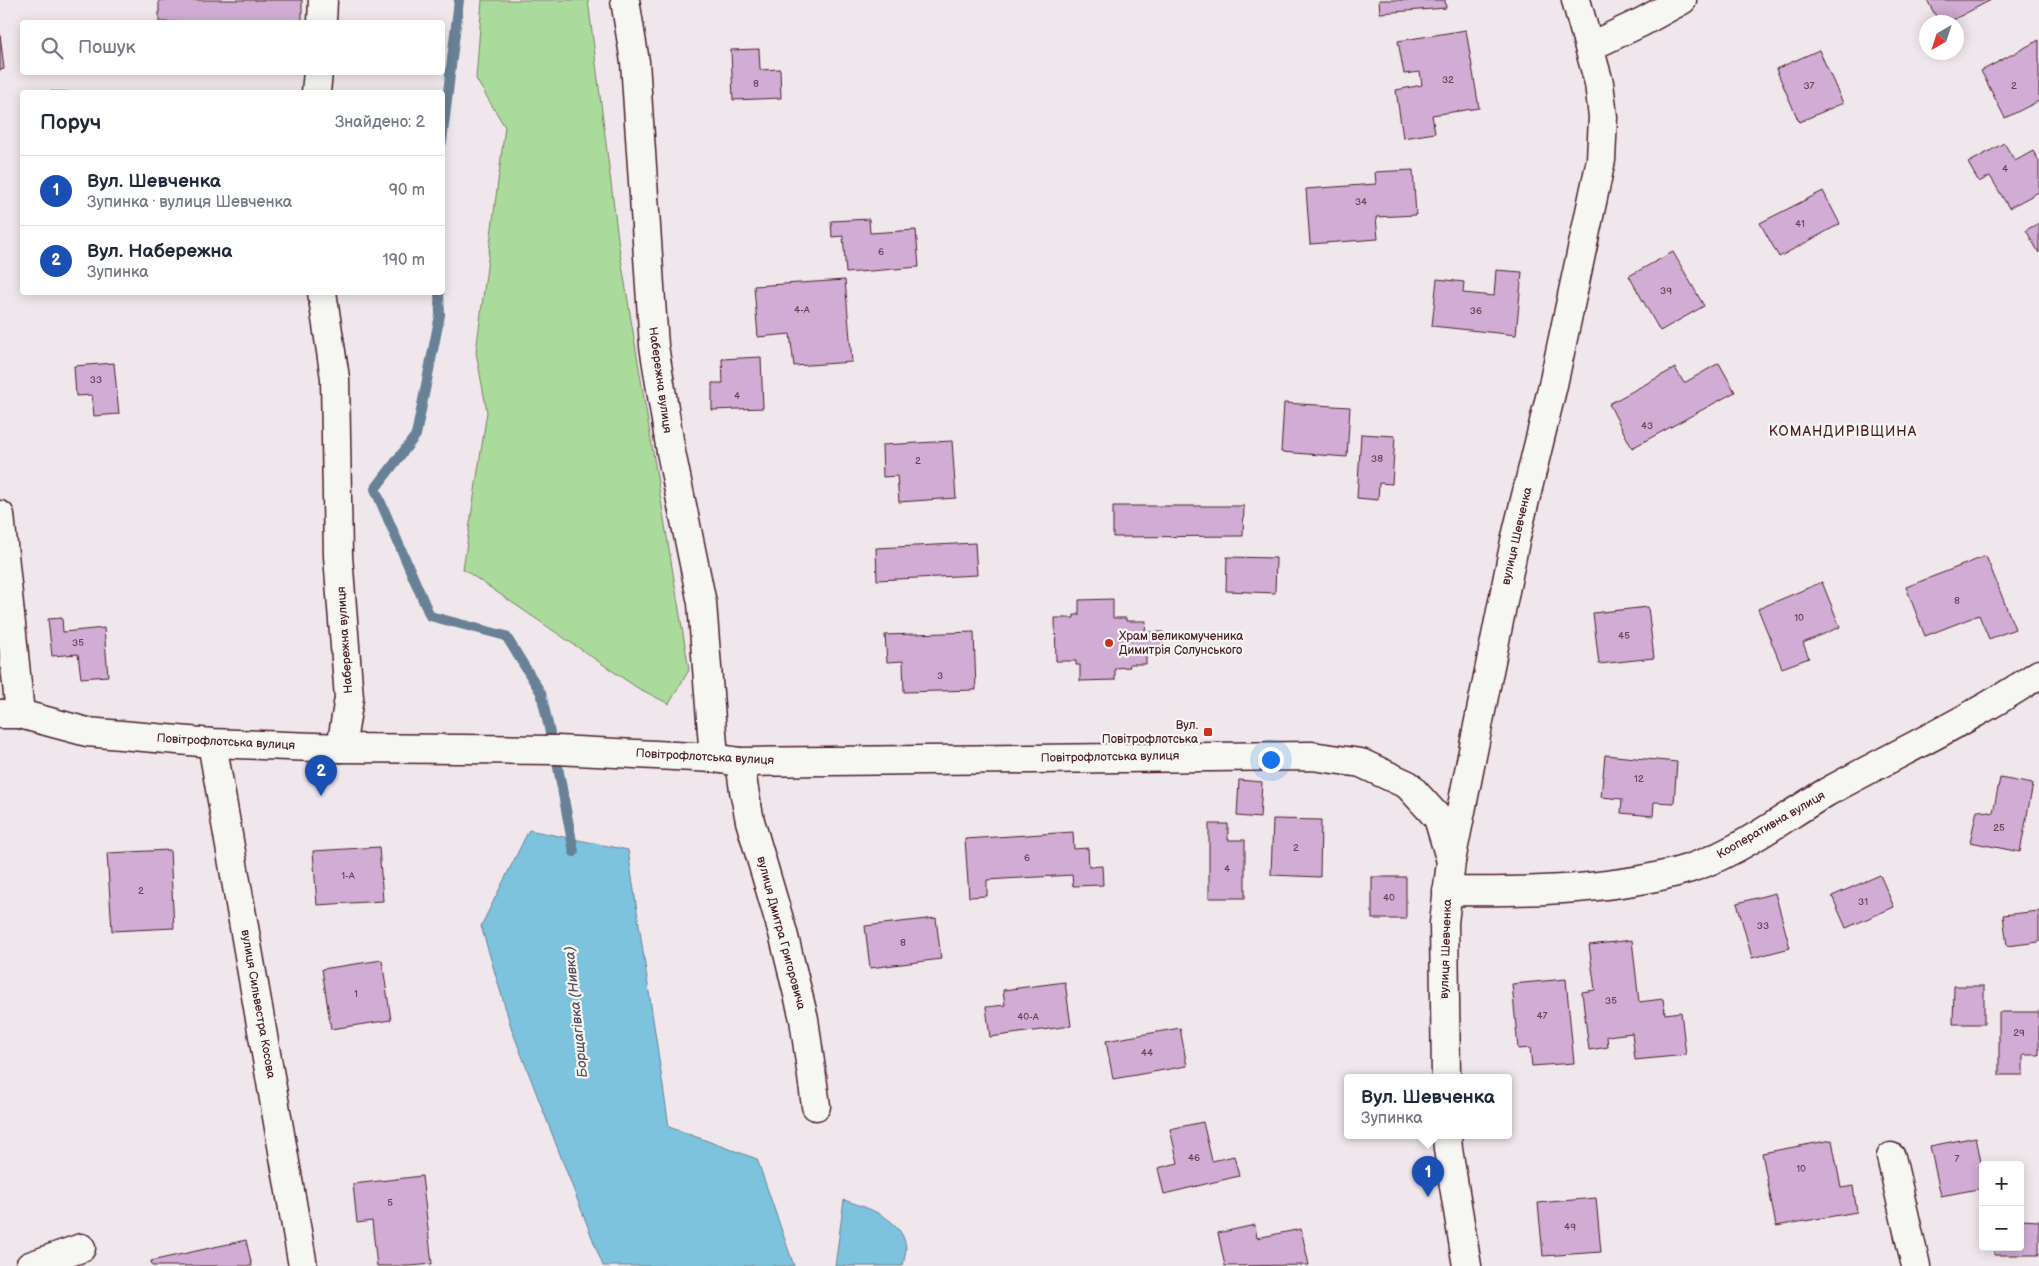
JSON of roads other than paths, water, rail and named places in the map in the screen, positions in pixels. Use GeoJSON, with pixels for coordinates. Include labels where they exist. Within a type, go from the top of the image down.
{"type":"FeatureCollection","features":[{"type":"Feature","properties":{"kind":"street"},"geometry":{"type":"LineString","coordinates":[[322,20],[323,0]]}},
{"type":"Feature","properties":{"kind":"street","name":"Набережна вулиця"},"geometry":{"type":"LineString","coordinates":[[625,0],[635,62],[654,346],[671,452],[702,603],[727,760]]}},
{"type":"Feature","properties":{"kind":"street","name":"вулиця Шевченка"},"geometry":{"type":"LineString","coordinates":[[1446,1074],[1444,923],[1451,861],[1515,541],[1553,384],[1601,160],[1603,117],[1599,83],[1576,0]]}},
{"type":"Feature","properties":{"kind":"street"},"geometry":{"type":"LineString","coordinates":[[1589,47],[1642,22],[1682,0]]}},
{"type":"Feature","properties":{"kind":"street"},"geometry":{"type":"LineString","coordinates":[[316,90],[318,75]]}},
{"type":"Feature","properties":{"kind":"street","name":"Набережна вулиця"},"geometry":{"type":"LineString","coordinates":[[322,295],[335,378],[338,556],[349,698],[341,748]]}},
{"type":"Feature","properties":{"kind":"street"},"geometry":{"type":"LineString","coordinates":[[0,515],[10,714]]}},
{"type":"Feature","properties":{"kind":"street","name":"Кооперативна вулиця"},"geometry":{"type":"LineString","coordinates":[[1447,891],[1513,892],[1613,884],[1644,880],[1695,867],[1736,847],[1809,803],[1996,701],[2039,674]]}},
{"type":"Feature","properties":{"kind":"street","name":"Повітрофлотська вулиця"},"geometry":{"type":"LineString","coordinates":[[10,714],[88,732],[212,742],[341,748],[557,750],[727,760],[1312,756],[1361,763],[1408,785],[1438,818],[1451,861]]}},
{"type":"Feature","properties":{"kind":"street","name":"вулиця Сильвестра Косова"},"geometry":{"type":"LineString","coordinates":[[212,742],[303,1266]]}},
{"type":"Feature","properties":{"kind":"street","name":"вулиця Дмитра Григоровича"},"geometry":{"type":"LineString","coordinates":[[727,760],[744,790],[750,821],[783,933],[804,1019],[816,1106]]}},
{"type":"Feature","properties":{"kind":"street"},"geometry":{"type":"LineString","coordinates":[[1447,1139],[1467,1266]]}},
{"type":"Feature","properties":{"kind":"street"},"geometry":{"type":"LineString","coordinates":[[1891,1157],[1916,1266]]}},
{"type":"Feature","properties":{"kind":"street"},"geometry":{"type":"LineString","coordinates":[[30,1266],[80,1248]]}},
{"type":"Feature","properties":{"kind":"water"},"geometry":{"type":"Polygon","coordinates":[[[529,830],[628,850],[669,1127],[757,1159],[794,1266],[603,1266],[512,1030],[481,926],[529,830]]]}},
{"type":"Feature","properties":{"kind":"water"},"geometry":{"type":"Polygon","coordinates":[[[844,1200],[873,1211],[891,1221],[903,1237],[906,1247],[903,1266],[835,1266],[844,1200]]]}},
{"type":"Feature","properties":{"kind":"waterway","name":"Борщагівка (Нивка)"},"geometry":{"type":"LineString","coordinates":[[445,117],[459,0]]}},
{"type":"Feature","properties":{"kind":"waterway","name":"Борщагівка (Нивка)"},"geometry":{"type":"LineString","coordinates":[[439,295],[440,315],[416,435],[375,489],[430,616],[506,636],[541,693],[550,733]]}},
{"type":"Feature","properties":{"kind":"waterway","name":"Борщагівка (Нивка)"},"geometry":{"type":"LineString","coordinates":[[557,762],[574,852]]}},
{"type":"Feature","properties":{"kind":"place","name":"Храм великомученика Димитрія Солунського"},"geometry":{"type":"Point","coordinates":[1109,643]}},
{"type":"Feature","properties":{"kind":"place","name":"Вул. Повітрофлотська"},"geometry":{"type":"Point","coordinates":[1208,732]}},
{"type":"Feature","properties":{"kind":"place","name":"Вул. Набережна"},"geometry":{"type":"Point","coordinates":[321,796]}},
{"type":"Feature","properties":{"kind":"place","name":"Вул. Шевченка"},"geometry":{"type":"Point","coordinates":[1428,1197]}},
{"type":"Feature","properties":{"kind":"district","name":"КОМАНДИРІВЩИНА"},"geometry":{"type":"Point","coordinates":[1843,431]}}]}
